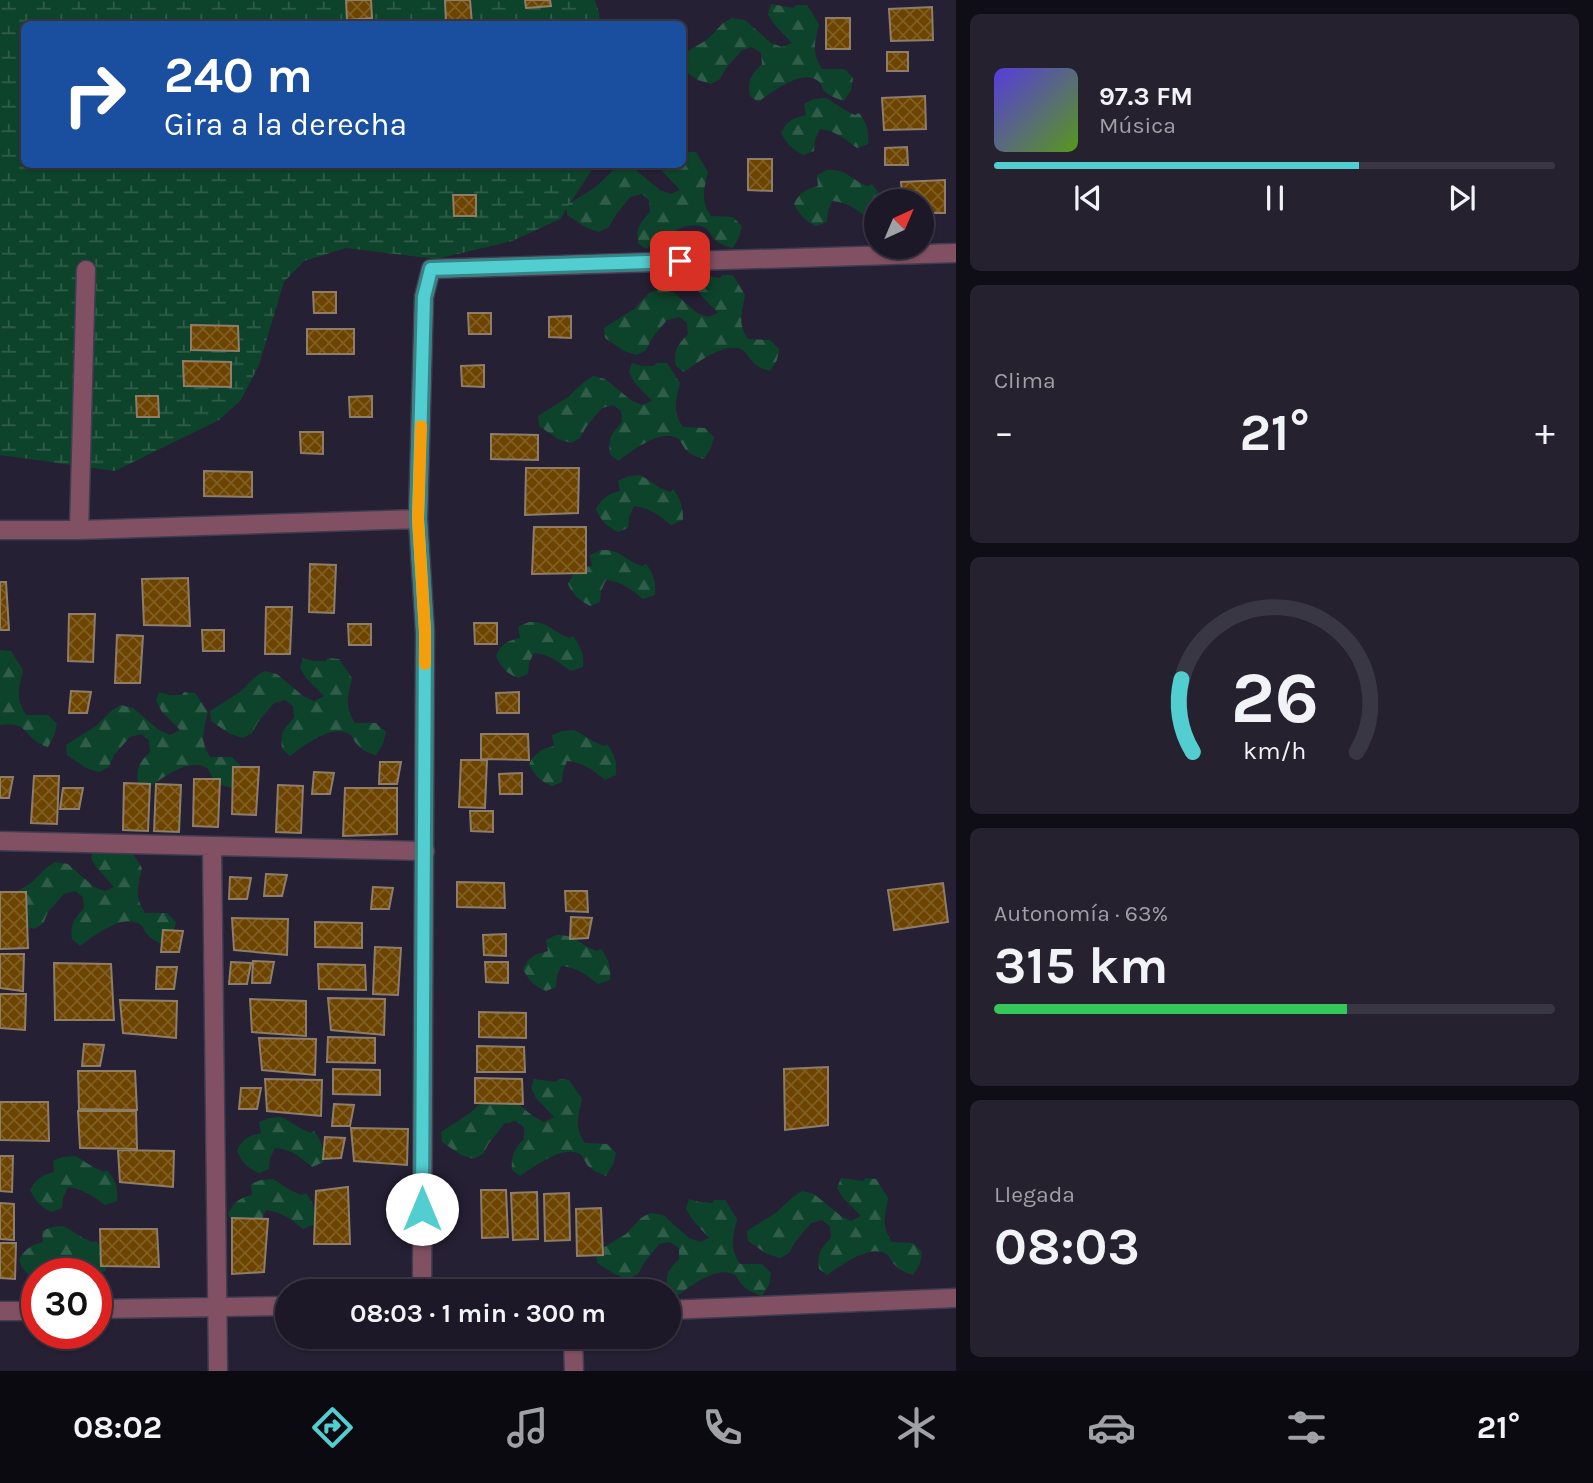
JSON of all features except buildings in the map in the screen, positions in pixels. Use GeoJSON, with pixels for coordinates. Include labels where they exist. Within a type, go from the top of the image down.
{"type":"FeatureCollection","features":[{"type":"Feature","properties":{"kind":"street"},"geometry":{"type":"LineString","coordinates":[[422,1279],[425,632],[418,519],[424,297],[431,269],[956,253]]}},
{"type":"Feature","properties":{"kind":"street"},"geometry":{"type":"LineString","coordinates":[[79,530],[86,270]]}},
{"type":"Feature","properties":{"kind":"street"},"geometry":{"type":"LineString","coordinates":[[0,530],[418,519]]}},
{"type":"Feature","properties":{"kind":"street"},"geometry":{"type":"LineString","coordinates":[[0,841],[425,851]]}},
{"type":"Feature","properties":{"kind":"street"},"geometry":{"type":"LineString","coordinates":[[212,846],[218,1371]]}},
{"type":"Feature","properties":{"kind":"street"},"geometry":{"type":"LineString","coordinates":[[681,1309],[956,1298]]}},
{"type":"Feature","properties":{"kind":"street"},"geometry":{"type":"LineString","coordinates":[[112,1309],[275,1306]]}},
{"type":"Feature","properties":{"kind":"street"},"geometry":{"type":"LineString","coordinates":[[0,1311],[21,1311]]}},
{"type":"Feature","properties":{"kind":"street"},"geometry":{"type":"LineString","coordinates":[[573,1349],[574,1371]]}},
{"type":"Feature","properties":{"kind":"green space"},"geometry":{"type":"Polygon","coordinates":[[[0,0],[595,0],[600,21],[21,21],[21,168],[593,168],[560,219],[512,241],[436,259],[346,248],[304,261],[284,282],[259,365],[241,400],[219,420],[115,471],[0,455],[0,0]]]}},
{"type":"Feature","properties":{"kind":"green space"},"geometry":{"type":"Polygon","coordinates":[[[771,4],[794,8],[796,5],[807,5],[819,24],[815,52],[822,69],[844,69],[853,78],[851,90],[844,101],[826,93],[818,81],[804,78],[787,83],[758,102],[750,96],[749,86],[753,75],[762,64],[761,53],[752,47],[742,50],[720,79],[711,84],[686,72],[686,52],[708,39],[723,23],[732,18],[745,20],[771,43],[782,47],[792,43],[768,14],[771,4]]]}},
{"type":"Feature","properties":{"kind":"green space"},"geometry":{"type":"Polygon","coordinates":[[[826,98],[855,115],[859,113],[867,127],[868,144],[857,148],[836,134],[820,129],[814,151],[803,155],[790,146],[781,133],[788,123],[806,115],[804,104],[814,99],[826,98]]]}},
{"type":"Feature","properties":{"kind":"green space"},"geometry":{"type":"Polygon","coordinates":[[[686,152],[696,152],[708,172],[704,200],[711,216],[733,217],[742,226],[733,248],[718,242],[707,229],[692,225],[667,235],[646,249],[638,243],[640,226],[650,212],[649,200],[642,194],[630,197],[609,227],[599,232],[567,215],[567,205],[597,186],[616,168],[633,168],[660,190],[671,194],[680,190],[660,168],[686,168],[686,152]]]}},
{"type":"Feature","properties":{"kind":"green space"},"geometry":{"type":"Polygon","coordinates":[[[834,170],[868,186],[872,184],[876,189],[864,189],[864,216],[848,205],[832,201],[827,222],[816,226],[803,217],[794,204],[804,192],[818,186],[817,175],[834,170]]]}},
{"type":"Feature","properties":{"kind":"green space"},"geometry":{"type":"Polygon","coordinates":[[[697,274],[720,278],[722,275],[733,275],[745,295],[741,323],[748,339],[770,340],[779,349],[777,360],[770,371],[755,364],[744,351],[729,348],[704,358],[684,372],[676,366],[675,361],[677,348],[688,334],[687,323],[679,317],[667,320],[646,350],[637,355],[624,351],[605,338],[604,328],[634,309],[649,293],[659,288],[671,290],[697,313],[708,317],[718,313],[694,284],[697,274]]]}},
{"type":"Feature","properties":{"kind":"green space"},"geometry":{"type":"Polygon","coordinates":[[[632,363],[654,366],[657,363],[667,363],[680,383],[676,411],[683,427],[705,428],[714,437],[704,459],[689,453],[679,439],[664,436],[647,442],[618,461],[610,454],[609,444],[613,433],[622,422],[621,411],[613,405],[602,408],[580,438],[571,443],[558,439],[539,426],[538,416],[568,397],[593,376],[605,379],[632,401],[642,405],[652,401],[634,382],[629,372],[632,363]]]}},
{"type":"Feature","properties":{"kind":"green space"},"geometry":{"type":"Polygon","coordinates":[[[640,475],[670,492],[673,489],[681,504],[683,520],[671,525],[654,512],[634,506],[628,528],[618,532],[604,523],[596,509],[601,502],[620,491],[618,481],[640,475]]]}},
{"type":"Feature","properties":{"kind":"green space"},"geometry":{"type":"Polygon","coordinates":[[[601,550],[618,553],[642,566],[646,564],[654,578],[655,595],[643,599],[626,586],[606,580],[600,602],[590,606],[580,599],[568,584],[577,571],[592,566],[590,555],[601,550]]]}},
{"type":"Feature","properties":{"kind":"green space"},"geometry":{"type":"Polygon","coordinates":[[[529,622],[546,625],[570,638],[573,636],[581,651],[583,667],[571,671],[549,657],[534,653],[528,674],[518,678],[507,672],[496,656],[505,644],[520,638],[518,627],[529,622]]]}},
{"type":"Feature","properties":{"kind":"green space"},"geometry":{"type":"Polygon","coordinates":[[[0,650],[11,651],[23,670],[19,698],[26,715],[48,715],[57,724],[48,747],[16,725],[0,725],[0,650]]]}},
{"type":"Feature","properties":{"kind":"green space"},"geometry":{"type":"Polygon","coordinates":[[[303,658],[314,661],[339,659],[352,678],[348,706],[355,723],[376,723],[386,732],[376,755],[361,748],[351,735],[336,731],[319,737],[290,756],[282,749],[281,739],[285,728],[294,718],[293,706],[285,700],[274,703],[252,733],[243,738],[230,734],[211,721],[210,711],[240,692],[264,671],[277,674],[303,696],[314,701],[324,696],[300,668],[303,658]]]}},
{"type":"Feature","properties":{"kind":"green space"},"geometry":{"type":"Polygon","coordinates":[[[159,692],[170,695],[195,693],[208,712],[203,740],[210,757],[232,757],[241,766],[239,777],[232,788],[217,782],[207,768],[192,765],[167,775],[146,789],[138,783],[137,778],[139,766],[150,752],[149,740],[141,734],[130,737],[114,755],[109,767],[99,772],[86,768],[67,755],[66,745],[96,726],[121,705],[133,708],[159,730],[170,735],[180,730],[162,712],[156,701],[159,692]]]}},
{"type":"Feature","properties":{"kind":"green space"},"geometry":{"type":"Polygon","coordinates":[[[574,730],[604,746],[607,744],[615,759],[616,775],[605,780],[583,765],[567,761],[562,782],[552,786],[538,778],[529,764],[534,757],[542,750],[554,746],[552,735],[574,730]]]}},
{"type":"Feature","properties":{"kind":"green space"},"geometry":{"type":"Polygon","coordinates":[[[94,848],[130,849],[142,868],[138,896],[145,913],[167,913],[176,922],[167,945],[151,938],[141,925],[126,921],[109,927],[80,946],[72,939],[72,926],[84,908],[83,897],[75,891],[64,894],[48,912],[43,924],[34,929],[21,924],[1,901],[31,883],[55,862],[68,864],[94,887],[105,891],[114,887],[91,858],[94,848]]]}},
{"type":"Feature","properties":{"kind":"green space"},"geometry":{"type":"Polygon","coordinates":[[[556,935],[573,938],[597,951],[601,949],[609,964],[610,980],[598,984],[577,970],[561,966],[556,987],[546,991],[535,985],[523,969],[533,957],[548,951],[546,940],[556,935]]]}},
{"type":"Feature","properties":{"kind":"green space"},"geometry":{"type":"Polygon","coordinates":[[[534,1079],[556,1082],[559,1079],[569,1080],[582,1099],[578,1127],[585,1143],[607,1144],[616,1153],[606,1176],[589,1167],[581,1155],[566,1152],[541,1162],[520,1176],[512,1170],[512,1161],[524,1139],[524,1127],[515,1121],[504,1124],[483,1154],[473,1159],[461,1155],[442,1142],[441,1132],[470,1113],[486,1098],[507,1095],[544,1122],[554,1117],[536,1098],[531,1088],[534,1079]]]}},
{"type":"Feature","properties":{"kind":"green space"},"geometry":{"type":"Polygon","coordinates":[[[281,1117],[311,1133],[314,1131],[322,1146],[324,1162],[312,1167],[291,1152],[275,1148],[269,1169],[259,1173],[245,1164],[237,1151],[241,1144],[249,1137],[261,1133],[259,1122],[281,1117]]]}},
{"type":"Feature","properties":{"kind":"green space"},"geometry":{"type":"Polygon","coordinates":[[[75,1156],[104,1172],[107,1170],[116,1185],[117,1201],[105,1205],[84,1191],[68,1187],[62,1208],[52,1212],[39,1203],[30,1190],[35,1183],[54,1172],[53,1161],[75,1156]]]}},
{"type":"Feature","properties":{"kind":"green space"},"geometry":{"type":"Polygon","coordinates":[[[841,1178],[863,1181],[866,1178],[876,1179],[888,1198],[885,1226],[892,1242],[913,1243],[922,1252],[920,1264],[913,1275],[898,1268],[888,1255],[873,1251],[856,1257],[827,1275],[819,1269],[818,1264],[820,1252],[831,1238],[830,1226],[822,1220],[811,1223],[789,1253],[780,1258],[767,1254],[748,1241],[747,1231],[777,1212],[802,1191],[814,1194],[851,1221],[861,1216],[837,1188],[841,1178]]]}},
{"type":"Feature","properties":{"kind":"green space"},"geometry":{"type":"Polygon","coordinates":[[[273,1179],[298,1194],[306,1193],[314,1208],[315,1224],[303,1229],[277,1212],[266,1210],[261,1221],[233,1223],[228,1214],[237,1201],[252,1195],[251,1184],[273,1179]]]}},
{"type":"Feature","properties":{"kind":"green space"},"geometry":{"type":"Polygon","coordinates":[[[689,1199],[712,1203],[714,1200],[725,1200],[737,1219],[733,1247],[740,1264],[762,1264],[771,1273],[769,1285],[762,1296],[747,1289],[736,1276],[721,1272],[704,1278],[681,1293],[681,1279],[667,1279],[679,1259],[679,1248],[670,1242],[659,1244],[638,1274],[629,1279],[616,1275],[597,1263],[596,1252],[626,1234],[641,1218],[650,1213],[663,1215],[689,1238],[700,1242],[709,1238],[686,1209],[689,1199]]]}},
{"type":"Feature","properties":{"kind":"green space"},"geometry":{"type":"Polygon","coordinates":[[[63,1226],[85,1239],[96,1241],[105,1258],[21,1258],[21,1264],[19,1260],[21,1256],[29,1248],[43,1242],[42,1231],[63,1226]]]}},
{"type":"Feature","properties":{"kind":"slow traffic"},"geometry":{"type":"LineString","coordinates":[[421,426],[418,519],[425,664]]}},
{"type":"Feature","properties":{"kind":"route"},"geometry":{"type":"LineString","coordinates":[[422,1209],[425,632],[418,519],[424,297],[431,269],[680,261]]}}]}
